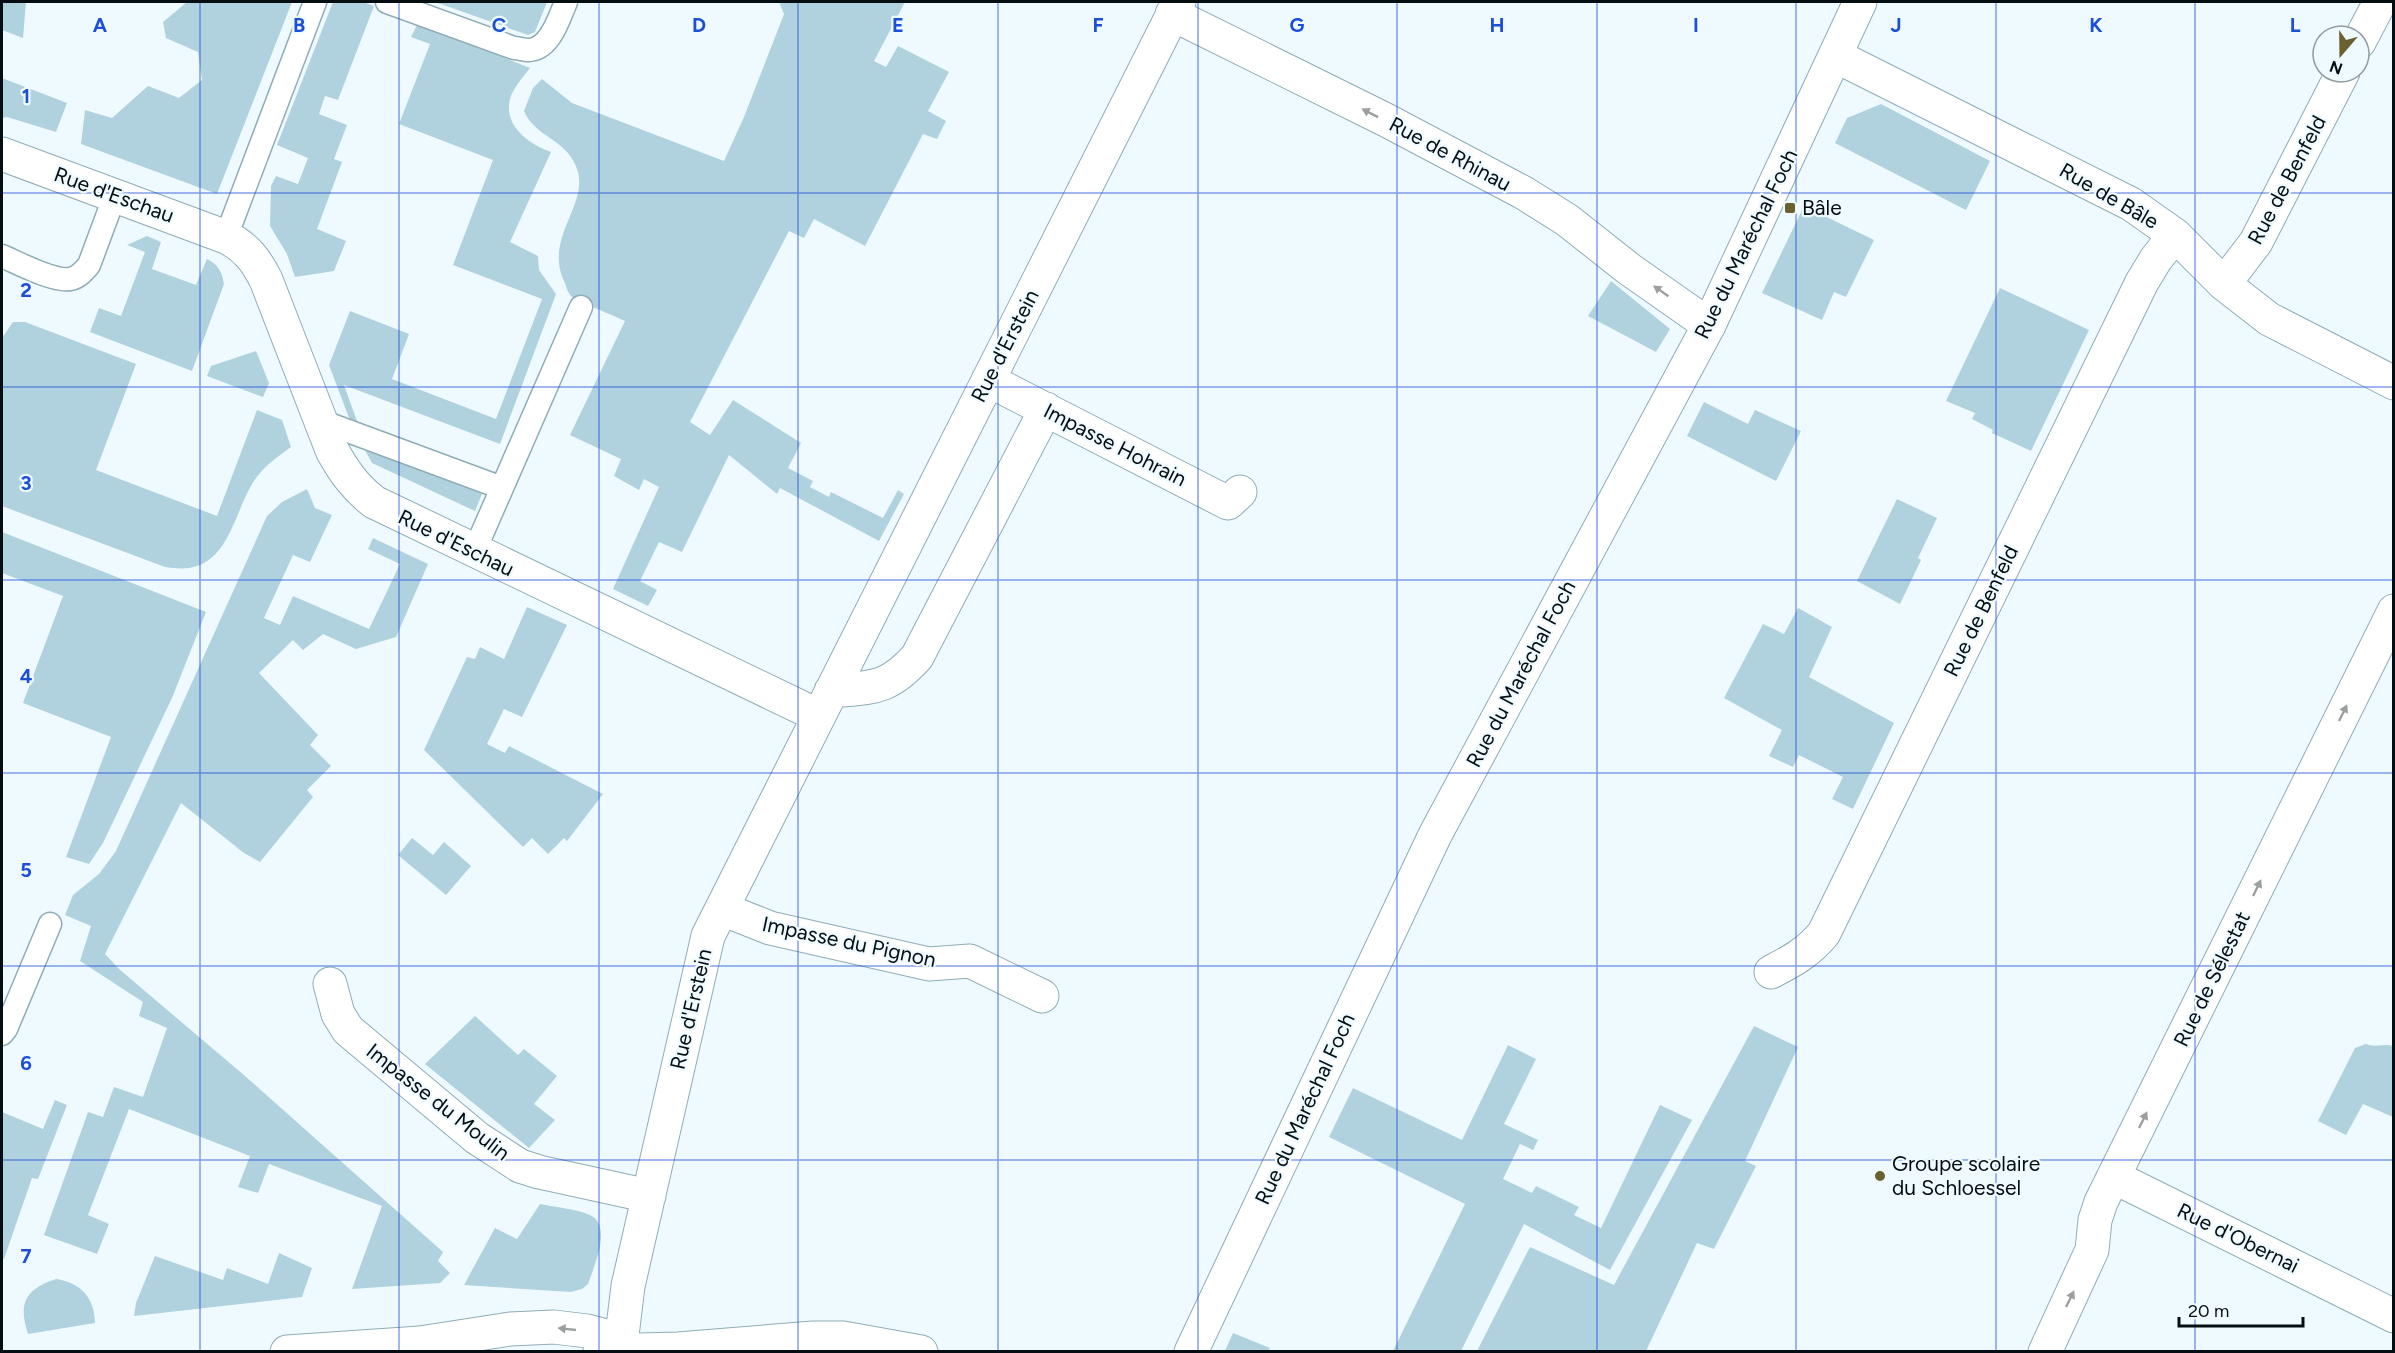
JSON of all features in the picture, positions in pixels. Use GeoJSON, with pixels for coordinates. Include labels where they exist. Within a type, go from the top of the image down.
{"type":"FeatureCollection","features":[{"type":"Feature","properties":{"kind":"street","name":"Rue du Maréchal Foch"},"geometry":{"type":"LineString","coordinates":[[1191,1352],[1435,835],[1709,325],[1860,2]]}},
{"type":"Feature","properties":{"kind":"street"},"geometry":{"type":"LineString","coordinates":[[2368,24],[2380,2]]}},
{"type":"Feature","properties":{"kind":"street","name":"Rue de Rhinau"},"geometry":{"type":"LineString","coordinates":[[1176,8],[1524,193],[1567,220],[1629,269],[1709,325]]}},
{"type":"Feature","properties":{"kind":"street","name":"Rue d'Erstein"},"geometry":{"type":"LineString","coordinates":[[611,1351],[708,936],[1176,8]]}},
{"type":"Feature","properties":{"kind":"street","name":"Rue de Bâle"},"geometry":{"type":"LineString","coordinates":[[1836,56],[2131,204],[2175,235],[2224,284],[2269,319],[2394,383]]}},
{"type":"Feature","properties":{"kind":"street","name":"Rue de Benfeld"},"geometry":{"type":"LineString","coordinates":[[2224,284],[2256,242],[2337,84]]}},
{"type":"Feature","properties":{"kind":"street","name":"Rue d'Eschau"},"geometry":{"type":"LineString","coordinates":[[2,154],[226,237],[239,244],[256,260],[266,280],[332,450],[343,471],[355,486],[374,502],[474,552],[825,703]]}},
{"type":"Feature","properties":{"kind":"street","name":"Rue de Benfeld"},"geometry":{"type":"LineString","coordinates":[[1771,972],[1804,953],[1824,933],[2142,282],[2175,235]]}},
{"type":"Feature","properties":{"kind":"street","name":"Impasse Hohrain"},"geometry":{"type":"LineString","coordinates":[[988,381],[1228,503],[1240,492]]}},
{"type":"Feature","properties":{"kind":"street"},"geometry":{"type":"LineString","coordinates":[[825,703],[892,681],[917,657],[1046,409]]}},
{"type":"Feature","properties":{"kind":"street","name":"Rue de Sélestat"},"geometry":{"type":"LineString","coordinates":[[2045,1352],[2092,1250],[2095,1220],[2101,1202],[2394,611]]}},
{"type":"Feature","properties":{"kind":"street","name":"Impasse du Pignon"},"geometry":{"type":"LineString","coordinates":[[722,909],[770,928],[929,964],[970,961],[1042,996]]}},
{"type":"Feature","properties":{"kind":"street","name":"Impasse du Moulin"},"geometry":{"type":"LineString","coordinates":[[330,984],[338,1014],[348,1030],[477,1138],[504,1156],[520,1166],[539,1172],[649,1196]]}},
{"type":"Feature","properties":{"kind":"street","name":"Rue d'Obernai"},"geometry":{"type":"LineString","coordinates":[[2114,1177],[2394,1316]]}},
{"type":"Feature","properties":{"kind":"street"},"geometry":{"type":"LineString","coordinates":[[287,1352],[420,1343],[510,1329],[554,1327],[602,1335],[611,1351],[843,1338],[921,1352]]}},
{"type":"Feature","properties":{"kind":"street"},"geometry":{"type":"LineString","coordinates":[[420,1343],[507,1352]]}},
{"type":"Feature","properties":{"kind":"lane"},"geometry":{"type":"LineString","coordinates":[[226,237],[315,2]]}},
{"type":"Feature","properties":{"kind":"lane"},"geometry":{"type":"LineString","coordinates":[[387,2],[514,48],[530,51],[541,46],[550,35],[566,2]]}},
{"type":"Feature","properties":{"kind":"lane"},"geometry":{"type":"LineString","coordinates":[[2,256],[54,277],[70,279],[82,274],[89,265],[114,195]]}},
{"type":"Feature","properties":{"kind":"lane"},"geometry":{"type":"LineString","coordinates":[[474,552],[581,307]]}},
{"type":"Feature","properties":{"kind":"lane"},"geometry":{"type":"LineString","coordinates":[[321,421],[502,488]]}},
{"type":"Feature","properties":{"kind":"lane"},"geometry":{"type":"LineString","coordinates":[[2,1034],[50,924]]}},
{"type":"Feature","properties":{"kind":"shaded area"},"geometry":{"type":"Polygon","coordinates":[[[2,2],[26,2],[23,38],[2,30],[2,2]]]}},
{"type":"Feature","properties":{"kind":"shaded area"},"geometry":{"type":"Polygon","coordinates":[[[187,2],[292,2],[217,194],[81,144],[85,110],[112,118],[148,86],[179,98],[202,80],[198,52],[166,38],[163,22],[187,2]]]}},
{"type":"Feature","properties":{"kind":"shaded area"},"geometry":{"type":"Polygon","coordinates":[[[333,2],[363,2],[374,6],[338,100],[325,96],[319,114],[347,125],[334,159],[342,162],[317,229],[346,241],[334,271],[295,277],[287,254],[270,226],[271,186],[276,176],[298,184],[308,158],[277,145],[333,2]]]}},
{"type":"Feature","properties":{"kind":"shaded area"},"geometry":{"type":"Polygon","coordinates":[[[435,2],[547,2],[535,32],[528,35],[435,2]]]}},
{"type":"Feature","properties":{"kind":"shaded area"},"geometry":{"type":"Polygon","coordinates":[[[779,2],[905,2],[874,61],[886,67],[898,46],[949,72],[928,111],[946,121],[937,139],[923,134],[865,246],[814,219],[804,238],[789,231],[690,422],[710,435],[733,400],[801,443],[788,468],[813,481],[810,487],[829,497],[831,492],[883,518],[898,490],[904,494],[879,541],[780,488],[777,494],[729,455],[682,552],[659,542],[640,581],[657,590],[648,606],[613,589],[659,487],[644,479],[639,490],[614,476],[621,459],[570,435],[625,321],[574,298],[568,292],[560,267],[559,252],[577,198],[578,172],[567,152],[536,127],[524,111],[533,88],[542,79],[572,103],[724,161],[744,117],[784,14],[779,2]]]}},
{"type":"Feature","properties":{"kind":"shaded area"},"geometry":{"type":"Polygon","coordinates":[[[418,23],[530,68],[511,96],[510,115],[519,132],[534,144],[551,152],[510,242],[538,256],[539,270],[556,294],[500,444],[344,385],[358,424],[351,423],[329,365],[350,311],[409,334],[392,379],[496,419],[542,299],[453,265],[493,160],[399,124],[430,44],[411,37],[418,23]]]}},
{"type":"Feature","properties":{"kind":"shaded area"},"geometry":{"type":"Polygon","coordinates":[[[2,78],[67,103],[56,132],[7,117],[2,118],[2,78]]]}},
{"type":"Feature","properties":{"kind":"shaded area"},"geometry":{"type":"Polygon","coordinates":[[[1881,104],[1990,161],[1966,210],[1835,143],[1847,118],[1881,104]]]}},
{"type":"Feature","properties":{"kind":"shaded area"},"geometry":{"type":"Polygon","coordinates":[[[1804,206],[1874,240],[1846,297],[1834,292],[1822,320],[1762,293],[1804,206]]]}},
{"type":"Feature","properties":{"kind":"shaded area"},"geometry":{"type":"Polygon","coordinates":[[[147,236],[161,242],[152,269],[196,285],[207,259],[217,266],[222,275],[224,284],[192,371],[90,332],[99,308],[121,316],[145,252],[127,245],[147,236]]]}},
{"type":"Feature","properties":{"kind":"shaded area"},"geometry":{"type":"Polygon","coordinates":[[[1611,281],[1670,329],[1656,352],[1588,316],[1611,281]]]}},
{"type":"Feature","properties":{"kind":"shaded area"},"geometry":{"type":"Polygon","coordinates":[[[2000,288],[2089,330],[2031,451],[1992,433],[1993,430],[1972,419],[1975,413],[1946,401],[2000,288]]]}},
{"type":"Feature","properties":{"kind":"shaded area"},"geometry":{"type":"Polygon","coordinates":[[[13,322],[25,322],[136,364],[96,470],[217,516],[257,410],[282,420],[291,447],[259,474],[228,536],[213,557],[189,568],[165,567],[2,506],[2,338],[13,322]]]}},
{"type":"Feature","properties":{"kind":"shaded area"},"geometry":{"type":"Polygon","coordinates":[[[256,351],[269,383],[263,397],[207,376],[211,366],[256,351]]]}},
{"type":"Feature","properties":{"kind":"shaded area"},"geometry":{"type":"Polygon","coordinates":[[[1704,402],[1748,424],[1755,410],[1801,431],[1776,481],[1687,436],[1704,402]]]}},
{"type":"Feature","properties":{"kind":"shaded area"},"geometry":{"type":"Polygon","coordinates":[[[361,443],[482,494],[475,511],[372,463],[361,443]]]}},
{"type":"Feature","properties":{"kind":"shaded area"},"geometry":{"type":"Polygon","coordinates":[[[307,489],[315,508],[332,515],[310,562],[293,555],[264,618],[280,625],[293,596],[369,629],[400,564],[368,549],[373,538],[428,564],[396,637],[356,649],[323,634],[303,650],[293,640],[259,673],[318,735],[310,745],[331,766],[307,790],[313,797],[260,862],[244,853],[181,803],[105,954],[119,969],[245,1076],[443,1252],[438,1261],[450,1273],[440,1283],[352,1289],[382,1206],[269,1164],[258,1193],[238,1187],[250,1156],[129,1109],[88,1215],[109,1224],[97,1254],[44,1235],[88,1112],[103,1117],[114,1087],[143,1097],[167,1028],[139,1016],[143,1002],[80,961],[91,926],[65,915],[73,895],[99,874],[116,851],[267,516],[282,502],[307,489]]]}},
{"type":"Feature","properties":{"kind":"shaded area"},"geometry":{"type":"Polygon","coordinates":[[[1897,499],[1937,518],[1918,558],[1921,560],[1900,604],[1857,581],[1897,499]]]}},
{"type":"Feature","properties":{"kind":"shaded area"},"geometry":{"type":"Polygon","coordinates":[[[2,532],[206,612],[172,698],[103,843],[89,864],[66,857],[111,737],[23,703],[63,596],[2,573],[2,532]]]}},
{"type":"Feature","properties":{"kind":"shaded area"},"geometry":{"type":"Polygon","coordinates":[[[527,607],[567,625],[522,717],[504,709],[487,744],[505,753],[509,746],[603,794],[567,841],[564,838],[548,854],[532,838],[523,847],[424,750],[467,657],[475,659],[480,647],[504,659],[527,607]]]}},
{"type":"Feature","properties":{"kind":"shaded area"},"geometry":{"type":"Polygon","coordinates":[[[1798,608],[1832,627],[1809,677],[1894,723],[1853,809],[1832,799],[1843,777],[1799,755],[1793,767],[1769,756],[1782,730],[1724,698],[1763,624],[1784,634],[1798,608]]]}},
{"type":"Feature","properties":{"kind":"shaded area"},"geometry":{"type":"Polygon","coordinates":[[[412,838],[433,855],[444,842],[471,866],[446,895],[398,855],[412,838]]]}},
{"type":"Feature","properties":{"kind":"shaded area"},"geometry":{"type":"Polygon","coordinates":[[[475,1016],[518,1055],[524,1049],[557,1076],[534,1104],[555,1120],[529,1148],[425,1064],[475,1016]]]}},
{"type":"Feature","properties":{"kind":"shaded area"},"geometry":{"type":"Polygon","coordinates":[[[1754,1026],[1798,1047],[1745,1161],[1756,1166],[1714,1249],[1697,1243],[1646,1351],[1477,1351],[1530,1247],[1614,1285],[1754,1026]]]}},
{"type":"Feature","properties":{"kind":"shaded area"},"geometry":{"type":"Polygon","coordinates":[[[2366,1044],[2393,1046],[2393,1117],[2363,1104],[2346,1135],[2318,1121],[2355,1048],[2366,1044]]]}},
{"type":"Feature","properties":{"kind":"shaded area"},"geometry":{"type":"Polygon","coordinates":[[[1508,1045],[1536,1059],[1504,1124],[1538,1140],[1533,1150],[1520,1144],[1503,1179],[1532,1193],[1536,1186],[1579,1207],[1574,1215],[1601,1228],[1660,1105],[1692,1120],[1610,1270],[1524,1224],[1461,1351],[1393,1351],[1465,1204],[1329,1137],[1353,1088],[1462,1140],[1508,1045]]]}},
{"type":"Feature","properties":{"kind":"shaded area"},"geometry":{"type":"Polygon","coordinates":[[[55,1100],[67,1105],[38,1179],[32,1178],[4,1259],[2,1258],[2,1112],[43,1129],[55,1100]]]}},
{"type":"Feature","properties":{"kind":"shaded area"},"geometry":{"type":"Polygon","coordinates":[[[540,1204],[579,1211],[597,1220],[601,1237],[600,1247],[588,1284],[582,1289],[571,1292],[464,1285],[495,1228],[517,1239],[540,1204]]]}},
{"type":"Feature","properties":{"kind":"shaded area"},"geometry":{"type":"Polygon","coordinates":[[[279,1253],[312,1268],[302,1297],[134,1316],[136,1303],[155,1256],[223,1280],[227,1268],[268,1284],[279,1253]]]}},
{"type":"Feature","properties":{"kind":"shaded area"},"geometry":{"type":"Polygon","coordinates":[[[56,1279],[72,1284],[84,1293],[92,1306],[95,1323],[28,1334],[24,1314],[27,1299],[37,1288],[56,1279]]]}},
{"type":"Feature","properties":{"kind":"shaded area"},"geometry":{"type":"Polygon","coordinates":[[[1233,1333],[1270,1348],[1268,1351],[1225,1351],[1233,1333]]]}},
{"type":"Feature","properties":{"kind":"place","name":"Bâle"},"geometry":{"type":"Point","coordinates":[1790,208]}},
{"type":"Feature","properties":{"kind":"place","name":"Groupe scolaire du Schloessel"},"geometry":{"type":"Point","coordinates":[1880,1176]}}]}
